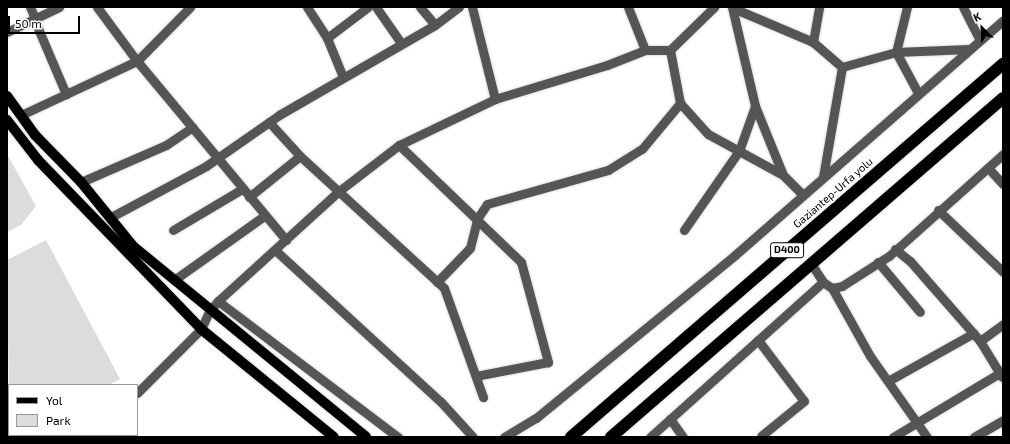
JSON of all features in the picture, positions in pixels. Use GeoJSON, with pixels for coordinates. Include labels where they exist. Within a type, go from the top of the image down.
{"type":"FeatureCollection","features":[{"type":"Feature","properties":{"kind":"highway","name":"Gaziantep-Urfa yolu"},"geometry":{"type":"LineString","coordinates":[[572,437],[1003,64]]}},
{"type":"Feature","properties":{"kind":"highway","name":"D400"},"geometry":{"type":"LineString","coordinates":[[611,437],[812,265],[1003,98]]}},
{"type":"Feature","properties":{"kind":"main road"},"geometry":{"type":"LineString","coordinates":[[7,96],[35,135],[81,182],[112,217],[133,246],[366,437]]}},
{"type":"Feature","properties":{"kind":"main road"},"geometry":{"type":"LineString","coordinates":[[7,120],[38,160],[201,329],[334,437]]}},
{"type":"Feature","properties":{"kind":"street"},"geometry":{"type":"LineString","coordinates":[[30,7],[66,94]]}},
{"type":"Feature","properties":{"kind":"street"},"geometry":{"type":"LineString","coordinates":[[7,32],[59,7]]}},
{"type":"Feature","properties":{"kind":"street"},"geometry":{"type":"LineString","coordinates":[[98,7],[137,61],[193,127],[264,216],[286,240]]}},
{"type":"Feature","properties":{"kind":"street"},"geometry":{"type":"LineString","coordinates":[[21,115],[137,61],[190,7]]}},
{"type":"Feature","properties":{"kind":"street"},"geometry":{"type":"LineString","coordinates":[[307,7],[326,38],[343,76]]}},
{"type":"Feature","properties":{"kind":"street"},"geometry":{"type":"LineString","coordinates":[[326,38],[368,7]]}},
{"type":"Feature","properties":{"kind":"street"},"geometry":{"type":"LineString","coordinates":[[376,7],[401,44]]}},
{"type":"Feature","properties":{"kind":"street"},"geometry":{"type":"LineString","coordinates":[[420,7],[435,25]]}},
{"type":"Feature","properties":{"kind":"street"},"geometry":{"type":"LineString","coordinates":[[112,217],[218,159],[269,122],[343,76],[435,25],[459,7]]}},
{"type":"Feature","properties":{"kind":"street"},"geometry":{"type":"LineString","coordinates":[[472,7],[495,99]]}},
{"type":"Feature","properties":{"kind":"street"},"geometry":{"type":"LineString","coordinates":[[628,7],[645,50]]}},
{"type":"Feature","properties":{"kind":"street"},"geometry":{"type":"LineString","coordinates":[[138,391],[201,329],[210,310],[218,301],[339,191],[399,145],[495,99],[607,65],[645,50],[670,50],[714,7]]}},
{"type":"Feature","properties":{"kind":"street"},"geometry":{"type":"LineString","coordinates":[[813,42],[820,7]]}},
{"type":"Feature","properties":{"kind":"street"},"geometry":{"type":"LineString","coordinates":[[907,7],[896,52],[918,93]]}},
{"type":"Feature","properties":{"kind":"street"},"geometry":{"type":"LineString","coordinates":[[963,7],[980,40]]}},
{"type":"Feature","properties":{"kind":"street"},"geometry":{"type":"LineString","coordinates":[[783,175],[755,106],[736,33],[733,8],[813,42],[842,66]]}},
{"type":"Feature","properties":{"kind":"street"},"geometry":{"type":"LineString","coordinates":[[504,437],[536,418],[735,255],[1003,20]]}},
{"type":"Feature","properties":{"kind":"street"},"geometry":{"type":"LineString","coordinates":[[842,66],[896,52],[969,49]]}},
{"type":"Feature","properties":{"kind":"street"},"geometry":{"type":"LineString","coordinates":[[670,50],[680,103],[708,134],[783,175],[803,195]]}},
{"type":"Feature","properties":{"kind":"street"},"geometry":{"type":"LineString","coordinates":[[823,177],[842,66]]}},
{"type":"Feature","properties":{"kind":"street"},"geometry":{"type":"LineString","coordinates":[[437,282],[470,248],[477,218],[487,204],[608,170],[642,149],[680,103]]}},
{"type":"Feature","properties":{"kind":"street"},"geometry":{"type":"LineString","coordinates":[[684,230],[739,151],[755,106]]}},
{"type":"Feature","properties":{"kind":"street"},"geometry":{"type":"LineString","coordinates":[[269,122],[300,156],[444,288],[483,397]]}},
{"type":"Feature","properties":{"kind":"street"},"geometry":{"type":"LineString","coordinates":[[81,182],[166,145],[193,127]]}},
{"type":"Feature","properties":{"kind":"street"},"geometry":{"type":"LineString","coordinates":[[399,145],[522,262],[548,362],[476,376]]}},
{"type":"Feature","properties":{"kind":"street"},"geometry":{"type":"LineString","coordinates":[[832,288],[842,286],[895,249],[1003,154]]}},
{"type":"Feature","properties":{"kind":"street"},"geometry":{"type":"LineString","coordinates":[[249,197],[300,156]]}},
{"type":"Feature","properties":{"kind":"street"},"geometry":{"type":"LineString","coordinates":[[988,168],[1003,184]]}},
{"type":"Feature","properties":{"kind":"street"},"geometry":{"type":"LineString","coordinates":[[173,230],[242,189]]}},
{"type":"Feature","properties":{"kind":"street"},"geometry":{"type":"LineString","coordinates":[[938,210],[1003,272]]}},
{"type":"Feature","properties":{"kind":"street"},"geometry":{"type":"LineString","coordinates":[[174,280],[264,216]]}},
{"type":"Feature","properties":{"kind":"street"},"geometry":{"type":"LineString","coordinates":[[893,437],[1002,374],[977,337],[910,261],[895,249]]}},
{"type":"Feature","properties":{"kind":"street"},"geometry":{"type":"LineString","coordinates":[[275,250],[441,402],[473,437]]}},
{"type":"Feature","properties":{"kind":"street"},"geometry":{"type":"LineString","coordinates":[[878,262],[920,312]]}},
{"type":"Feature","properties":{"kind":"street"},"geometry":{"type":"LineString","coordinates":[[812,265],[822,282],[832,288],[870,356],[918,422],[927,437]]}},
{"type":"Feature","properties":{"kind":"street"},"geometry":{"type":"LineString","coordinates":[[650,437],[822,282]]}},
{"type":"Feature","properties":{"kind":"street"},"geometry":{"type":"LineString","coordinates":[[218,301],[398,437]]}},
{"type":"Feature","properties":{"kind":"street"},"geometry":{"type":"LineString","coordinates":[[888,381],[1003,324]]}},
{"type":"Feature","properties":{"kind":"street"},"geometry":{"type":"LineString","coordinates":[[758,340],[804,401],[761,436]]}},
{"type":"Feature","properties":{"kind":"street"},"geometry":{"type":"LineString","coordinates":[[670,418],[683,437]]}},
{"type":"Feature","properties":{"kind":"street"},"geometry":{"type":"LineString","coordinates":[[974,437],[1003,420]]}},
{"type":"Feature","properties":{"kind":"green space"},"geometry":{"type":"Polygon","coordinates":[[[7,154],[36,206],[21,225],[7,232],[7,154]]]}},
{"type":"Feature","properties":{"kind":"green space"},"geometry":{"type":"Polygon","coordinates":[[[46,240],[120,379],[111,384],[9,384],[7,260],[46,240]]]}}]}
